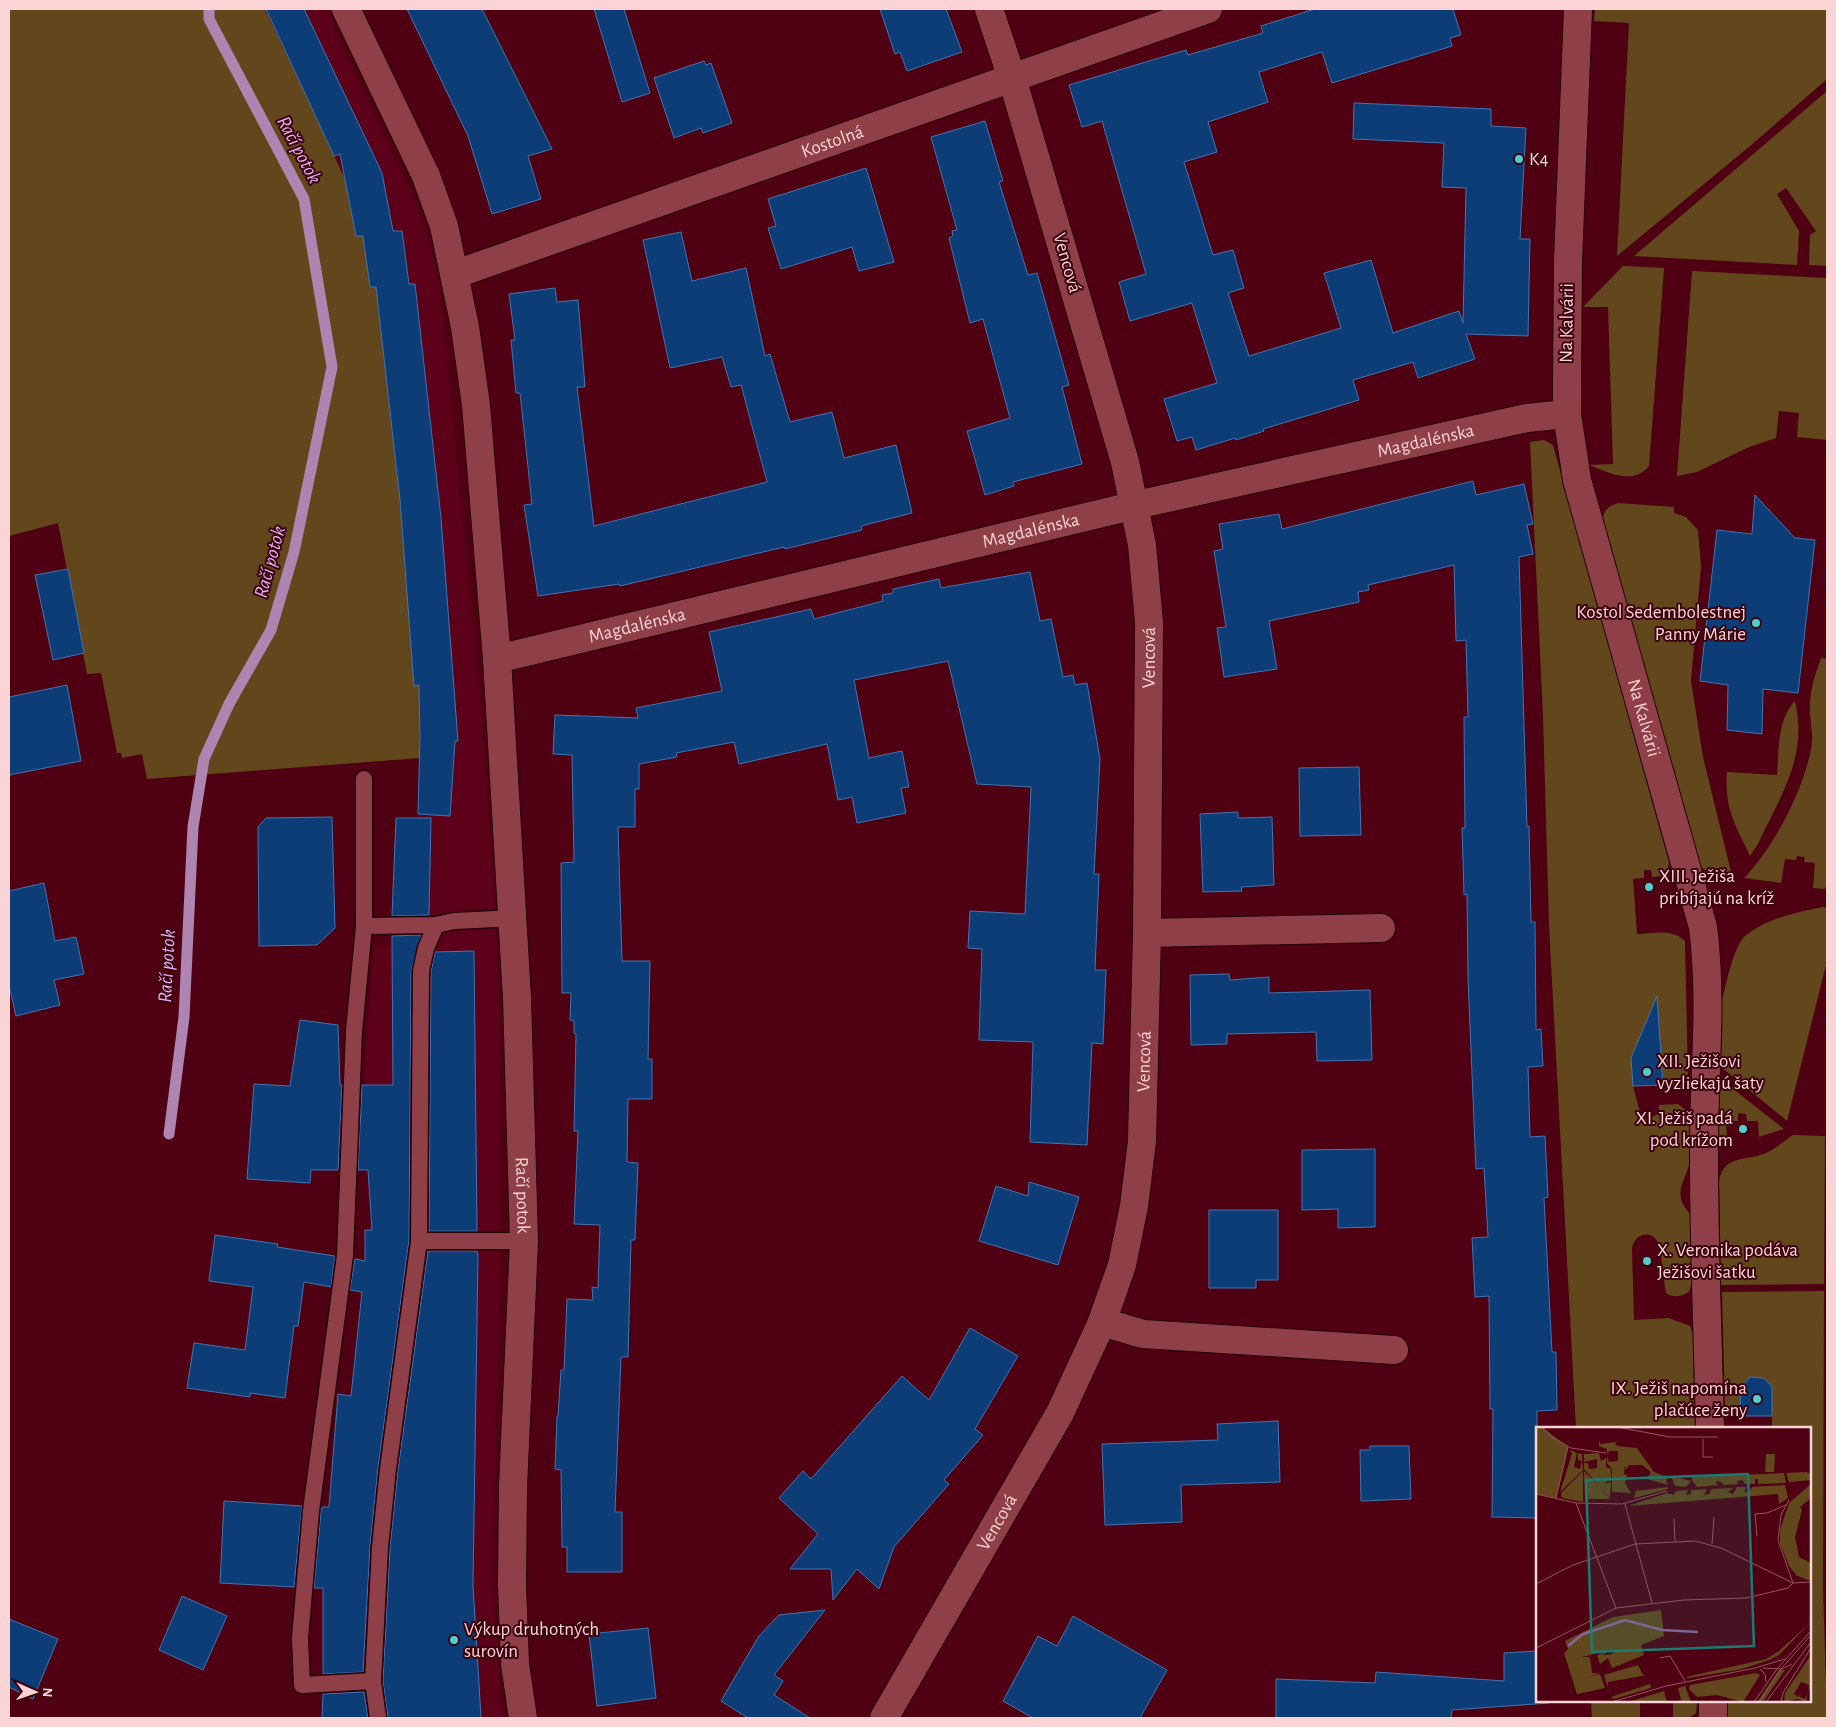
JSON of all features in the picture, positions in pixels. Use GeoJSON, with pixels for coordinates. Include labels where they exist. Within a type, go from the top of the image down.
{"type":"FeatureCollection","features":[{"type":"Feature","properties":{"kind":"street","name":"Račí potok"},"geometry":{"type":"LineString","coordinates":[[346,9],[426,176],[444,226],[456,274],[476,405],[497,659],[513,918],[524,1242],[513,1487],[512,1576],[515,1664],[523,1718]]}},
{"type":"Feature","properties":{"kind":"street","name":"Vencová"},"geometry":{"type":"LineString","coordinates":[[884,1718],[1060,1413],[1102,1322],[1122,1265],[1134,1206],[1142,1141],[1147,933],[1148,622],[1142,545],[1136,505],[1125,462],[1012,78],[989,9]]}},
{"type":"Feature","properties":{"kind":"street","name":"Kostolná"},"geometry":{"type":"LineString","coordinates":[[456,274],[1208,9]]}},
{"type":"Feature","properties":{"kind":"street","name":"Na Kalvárii"},"geometry":{"type":"LineString","coordinates":[[1578,9],[1568,261],[1567,414],[1578,480],[1703,928],[1707,964],[1708,1061],[1704,1158],[1710,1427]]}},
{"type":"Feature","properties":{"kind":"street","name":"Magdalénska"},"geometry":{"type":"LineString","coordinates":[[497,659],[1136,505],[1527,418],[1567,414]]}},
{"type":"Feature","properties":{"kind":"street"},"geometry":{"type":"LineString","coordinates":[[1147,933],[1381,928]]}},
{"type":"Feature","properties":{"kind":"street"},"geometry":{"type":"LineString","coordinates":[[1102,1322],[1143,1334],[1394,1350]]}},
{"type":"Feature","properties":{"kind":"street"},"geometry":{"type":"LineString","coordinates":[[1713,1702],[1713,1718]]}},
{"type":"Feature","properties":{"kind":"lane"},"geometry":{"type":"LineString","coordinates":[[364,779],[364,926],[354,1030],[345,1256],[311,1511],[300,1638],[302,1685],[373,1682]]}},
{"type":"Feature","properties":{"kind":"lane"},"geometry":{"type":"LineString","coordinates":[[364,926],[436,925],[454,920],[513,918]]}},
{"type":"Feature","properties":{"kind":"lane"},"geometry":{"type":"LineString","coordinates":[[378,1718],[373,1682],[380,1547],[418,1241],[422,971],[426,948],[436,925]]}},
{"type":"Feature","properties":{"kind":"lane"},"geometry":{"type":"LineString","coordinates":[[418,1241],[524,1242]]}},
{"type":"Feature","properties":{"kind":"shaded area"},"geometry":{"type":"Polygon","coordinates":[[[9,9],[265,9],[345,179],[356,236],[364,236],[370,287],[376,287],[400,500],[415,686],[419,685],[420,758],[147,779],[142,754],[122,758],[121,753],[117,753],[101,673],[87,674],[58,523],[9,536],[9,9]]]}},
{"type":"Feature","properties":{"kind":"shaded area"},"geometry":{"type":"Polygon","coordinates":[[[265,9],[325,9],[423,220],[440,287],[483,730],[496,919],[500,1029],[500,1261],[492,1575],[502,1718],[324,1718],[322,1710],[328,1509],[333,1460],[337,1461],[341,1395],[350,1395],[351,1391],[367,1251],[365,1251],[365,1230],[373,1230],[368,1170],[369,1121],[365,1100],[365,1067],[374,946],[392,946],[392,878],[396,818],[418,818],[419,686],[414,686],[400,500],[376,287],[370,287],[364,236],[356,236],[334,156],[265,9]]]}},
{"type":"Feature","properties":{"kind":"shaded area"},"geometry":{"type":"Polygon","coordinates":[[[1595,9],[1827,9],[1827,79],[1750,146],[1617,256],[1629,23],[1594,21],[1595,9]]]}},
{"type":"Feature","properties":{"kind":"shaded area"},"geometry":{"type":"Polygon","coordinates":[[[1827,91],[1827,266],[1809,265],[1810,235],[1816,231],[1786,188],[1777,194],[1799,231],[1797,265],[1634,256],[1827,91]]]}},
{"type":"Feature","properties":{"kind":"shaded area"},"geometry":{"type":"Polygon","coordinates":[[[1623,266],[1664,268],[1649,466],[1643,472],[1628,476],[1612,474],[1589,465],[1613,464],[1608,307],[1583,307],[1623,266]]]}},
{"type":"Feature","properties":{"kind":"shaded area"},"geometry":{"type":"Polygon","coordinates":[[[1692,271],[1827,278],[1827,440],[1797,437],[1799,413],[1779,411],[1776,438],[1749,447],[1697,472],[1677,476],[1692,271]]]}},
{"type":"Feature","properties":{"kind":"shaded area"},"geometry":{"type":"Polygon","coordinates":[[[1544,440],[1553,445],[1669,862],[1668,871],[1664,876],[1652,877],[1651,870],[1644,870],[1644,878],[1633,879],[1637,934],[1668,933],[1674,934],[1685,941],[1688,1081],[1679,1089],[1672,1087],[1654,1078],[1632,1060],[1633,1086],[1641,1116],[1648,1120],[1659,1113],[1659,1105],[1678,1104],[1685,1109],[1690,1120],[1692,1155],[1680,1194],[1685,1208],[1692,1216],[1692,1283],[1689,1292],[1677,1296],[1666,1293],[1659,1247],[1655,1238],[1643,1235],[1636,1240],[1632,1249],[1634,1320],[1669,1318],[1690,1326],[1693,1334],[1695,1427],[1576,1427],[1549,925],[1543,715],[1530,442],[1544,440]]]}},
{"type":"Feature","properties":{"kind":"shaded area"},"geometry":{"type":"Polygon","coordinates":[[[1618,503],[1674,507],[1674,513],[1686,517],[1698,530],[1701,566],[1691,681],[1703,757],[1732,876],[1710,873],[1702,868],[1698,858],[1603,524],[1606,510],[1618,503]]]}},
{"type":"Feature","properties":{"kind":"shaded area"},"geometry":{"type":"Polygon","coordinates":[[[1821,658],[1827,659],[1827,885],[1825,889],[1813,888],[1815,863],[1804,862],[1805,857],[1797,856],[1796,860],[1785,859],[1781,883],[1744,878],[1766,851],[1776,835],[1786,818],[1801,783],[1812,744],[1811,690],[1821,658]]]}},
{"type":"Feature","properties":{"kind":"shaded area"},"geometry":{"type":"Polygon","coordinates":[[[1795,701],[1798,740],[1795,758],[1783,792],[1758,844],[1750,856],[1735,825],[1729,806],[1727,772],[1777,775],[1782,726],[1789,709],[1795,701]]]}},
{"type":"Feature","properties":{"kind":"shaded area"},"geometry":{"type":"Polygon","coordinates":[[[1823,907],[1827,908],[1827,961],[1787,1121],[1721,1067],[1718,1061],[1720,1010],[1732,963],[1744,937],[1761,925],[1771,921],[1823,907]]]}},
{"type":"Feature","properties":{"kind":"shaded area"},"geometry":{"type":"Polygon","coordinates":[[[1719,1078],[1784,1129],[1759,1137],[1758,1121],[1747,1121],[1746,1114],[1738,1113],[1738,1121],[1726,1121],[1727,1139],[1719,1139],[1719,1078]]]}},
{"type":"Feature","properties":{"kind":"shaded area"},"geometry":{"type":"Polygon","coordinates":[[[1793,1135],[1825,1136],[1824,1284],[1721,1285],[1719,1181],[1722,1172],[1732,1162],[1762,1155],[1776,1148],[1793,1135]]]}},
{"type":"Feature","properties":{"kind":"shaded area"},"geometry":{"type":"Polygon","coordinates":[[[1824,1291],[1823,1589],[1827,1718],[1727,1718],[1728,1702],[1811,1702],[1811,1427],[1772,1427],[1772,1387],[1763,1378],[1750,1378],[1740,1416],[1727,1415],[1725,1410],[1722,1292],[1824,1291]]]}},
{"type":"Feature","properties":{"kind":"shaded area"},"geometry":{"type":"Polygon","coordinates":[[[1591,1702],[1640,1702],[1640,1718],[1592,1718],[1591,1702]]]}},
{"type":"Feature","properties":{"kind":"shaded area"},"geometry":{"type":"Polygon","coordinates":[[[1673,1702],[1697,1702],[1696,1713],[1689,1718],[1673,1717],[1673,1702]]]}},
{"type":"Feature","properties":{"kind":"building"},"geometry":{"type":"Polygon","coordinates":[[[266,9],[304,9],[382,173],[393,231],[402,231],[409,284],[415,284],[441,518],[458,741],[455,741],[450,816],[418,814],[419,685],[414,686],[400,500],[376,287],[370,287],[363,236],[356,236],[340,154],[334,156],[266,9]]]}},
{"type":"Feature","properties":{"kind":"building"},"geometry":{"type":"Polygon","coordinates":[[[407,9],[482,9],[552,149],[528,156],[541,199],[492,214],[468,136],[407,9]]]}},
{"type":"Feature","properties":{"kind":"building"},"geometry":{"type":"Polygon","coordinates":[[[594,9],[624,9],[650,93],[622,102],[594,9]]]}},
{"type":"Feature","properties":{"kind":"building"},"geometry":{"type":"Polygon","coordinates":[[[880,9],[946,9],[962,52],[907,71],[900,52],[895,54],[880,9]]]}},
{"type":"Feature","properties":{"kind":"building"},"geometry":{"type":"Polygon","coordinates":[[[1315,9],[1453,9],[1461,35],[1450,38],[1452,46],[1332,83],[1322,52],[1259,72],[1268,102],[1208,122],[1217,152],[1184,162],[1213,255],[1233,250],[1244,288],[1228,293],[1249,356],[1341,328],[1324,273],[1371,260],[1393,333],[1459,311],[1463,323],[1466,188],[1442,187],[1444,143],[1353,139],[1354,103],[1491,109],[1491,126],[1526,128],[1520,239],[1530,239],[1528,336],[1466,334],[1475,359],[1418,378],[1413,362],[1353,380],[1359,400],[1263,429],[1264,431],[1236,440],[1235,438],[1196,450],[1192,437],[1177,441],[1164,399],[1217,383],[1192,303],[1130,321],[1119,282],[1146,274],[1102,121],[1082,127],[1069,85],[1186,50],[1188,55],[1263,33],[1261,26],[1315,9]]]}},
{"type":"Feature","properties":{"kind":"building"},"geometry":{"type":"Polygon","coordinates":[[[704,61],[706,65],[711,63],[732,123],[703,133],[701,128],[674,138],[654,78],[704,61]]]}},
{"type":"Feature","properties":{"kind":"building"},"geometry":{"type":"Polygon","coordinates":[[[985,121],[1003,181],[999,182],[1028,275],[1037,273],[1069,385],[1062,387],[1082,464],[1013,482],[1014,486],[985,495],[967,431],[1010,418],[983,319],[970,323],[949,238],[953,236],[952,231],[957,230],[931,137],[985,121]]]}},
{"type":"Feature","properties":{"kind":"building"},"geometry":{"type":"Polygon","coordinates":[[[866,168],[894,262],[859,271],[852,247],[781,269],[768,228],[776,226],[768,199],[866,168]]]}},
{"type":"Feature","properties":{"kind":"building"},"geometry":{"type":"Polygon","coordinates":[[[681,232],[692,281],[746,268],[765,356],[770,354],[790,422],[832,412],[844,458],[896,445],[912,513],[861,526],[862,530],[620,586],[619,584],[538,596],[524,505],[532,504],[520,393],[516,393],[511,340],[515,340],[509,294],[555,288],[557,302],[578,300],[585,387],[577,387],[594,526],[767,482],[741,385],[731,387],[722,357],[670,368],[643,240],[681,232]]]}},
{"type":"Feature","properties":{"kind":"building"},"geometry":{"type":"Polygon","coordinates":[[[1473,481],[1476,495],[1524,484],[1533,524],[1527,525],[1533,554],[1519,557],[1527,827],[1529,826],[1531,922],[1535,922],[1536,1030],[1541,1029],[1543,1066],[1528,1067],[1530,1137],[1545,1136],[1548,1197],[1544,1198],[1552,1352],[1556,1352],[1557,1410],[1537,1411],[1536,1518],[1492,1517],[1493,1409],[1490,1409],[1489,1296],[1475,1297],[1472,1238],[1488,1237],[1484,1168],[1476,1169],[1468,978],[1467,894],[1464,895],[1462,828],[1465,828],[1464,717],[1468,717],[1466,640],[1456,641],[1454,565],[1368,585],[1369,590],[1358,592],[1359,602],[1269,621],[1277,669],[1224,677],[1217,628],[1226,627],[1214,551],[1223,549],[1219,524],[1279,514],[1282,529],[1473,481]]]}},
{"type":"Feature","properties":{"kind":"building","name":"Kostol Sedembolestnej Panny Márie"},"geometry":{"type":"Polygon","coordinates":[[[1755,495],[1795,538],[1815,540],[1798,693],[1763,689],[1762,734],[1727,730],[1728,685],[1700,681],[1717,530],[1752,534],[1755,495]]]}},
{"type":"Feature","properties":{"kind":"building"},"geometry":{"type":"Polygon","coordinates":[[[68,569],[84,653],[53,660],[35,575],[68,569]]]}},
{"type":"Feature","properties":{"kind":"building"},"geometry":{"type":"Polygon","coordinates":[[[1030,572],[1040,621],[1051,619],[1063,677],[1073,675],[1075,685],[1087,683],[1100,759],[1094,874],[1099,874],[1095,970],[1106,970],[1103,1044],[1092,1043],[1087,1145],[1030,1142],[1033,1042],[979,1040],[982,949],[968,948],[970,911],[1025,914],[1031,787],[977,784],[948,661],[854,680],[869,758],[902,751],[909,787],[901,788],[906,813],[857,823],[852,797],[838,800],[827,744],[739,764],[734,742],[676,753],[677,757],[639,764],[639,789],[635,789],[635,827],[618,827],[622,961],[650,961],[648,1059],[652,1059],[652,1099],[628,1099],[627,1162],[638,1163],[635,1240],[631,1240],[628,1357],[621,1357],[615,1512],[622,1512],[622,1572],[567,1572],[567,1547],[562,1547],[561,1470],[555,1469],[561,1370],[564,1370],[567,1299],[593,1300],[592,1287],[598,1288],[600,1225],[574,1224],[578,1131],[574,1131],[576,1034],[574,1033],[574,1021],[570,1020],[571,993],[562,993],[561,863],[574,862],[572,755],[553,754],[555,715],[638,718],[636,708],[722,691],[709,632],[811,609],[814,619],[883,601],[882,595],[893,593],[893,589],[939,579],[941,588],[1030,572]]]}},
{"type":"Feature","properties":{"kind":"building"},"geometry":{"type":"Polygon","coordinates":[[[67,685],[81,761],[9,775],[9,697],[67,685]]]}},
{"type":"Feature","properties":{"kind":"building"},"geometry":{"type":"Polygon","coordinates":[[[1359,767],[1361,835],[1300,836],[1299,768],[1359,767]]]}},
{"type":"Feature","properties":{"kind":"building"},"geometry":{"type":"Polygon","coordinates":[[[1238,812],[1238,818],[1272,817],[1274,885],[1241,887],[1242,891],[1203,892],[1200,814],[1238,812]]]}},
{"type":"Feature","properties":{"kind":"building"},"geometry":{"type":"Polygon","coordinates":[[[332,817],[335,928],[317,945],[259,946],[258,827],[266,818],[332,817]]]}},
{"type":"Feature","properties":{"kind":"building"},"geometry":{"type":"Polygon","coordinates":[[[396,818],[431,818],[429,915],[392,916],[396,818]]]}},
{"type":"Feature","properties":{"kind":"building"},"geometry":{"type":"Polygon","coordinates":[[[44,883],[55,941],[76,937],[84,974],[54,980],[60,1005],[16,1016],[9,985],[9,891],[44,883]]]}},
{"type":"Feature","properties":{"kind":"building"},"geometry":{"type":"Polygon","coordinates":[[[421,935],[411,971],[409,1240],[378,1468],[370,1546],[363,1672],[323,1674],[323,1588],[314,1588],[321,1512],[322,1507],[329,1507],[338,1394],[351,1396],[362,1292],[350,1290],[355,1259],[365,1261],[365,1230],[372,1230],[368,1170],[358,1170],[362,1085],[393,1085],[392,936],[421,935]]]}},
{"type":"Feature","properties":{"kind":"building"},"geometry":{"type":"Polygon","coordinates":[[[474,951],[477,1231],[429,1231],[431,972],[435,952],[474,951]]]}},
{"type":"Feature","properties":{"kind":"building"},"geometry":{"type":"Polygon","coordinates":[[[1229,974],[1230,980],[1269,977],[1269,993],[1370,990],[1372,1060],[1317,1061],[1316,1032],[1227,1034],[1227,1044],[1191,1045],[1190,975],[1229,974]]]}},
{"type":"Feature","properties":{"kind":"building","name":"XII. Ježišovi vyzliekajú šaty"},"geometry":{"type":"Polygon","coordinates":[[[1657,996],[1663,1085],[1633,1086],[1631,1058],[1657,996]]]}},
{"type":"Feature","properties":{"kind":"building"},"geometry":{"type":"Polygon","coordinates":[[[300,1020],[338,1025],[340,1085],[342,1085],[338,1170],[311,1170],[310,1183],[247,1179],[254,1084],[290,1086],[300,1020]]]}},
{"type":"Feature","properties":{"kind":"building"},"geometry":{"type":"Polygon","coordinates":[[[1375,1149],[1375,1227],[1338,1228],[1338,1209],[1302,1210],[1302,1150],[1375,1149]]]}},
{"type":"Feature","properties":{"kind":"building"},"geometry":{"type":"Polygon","coordinates":[[[1029,1182],[1079,1197],[1058,1265],[979,1241],[996,1186],[1028,1196],[1029,1182]]]}},
{"type":"Feature","properties":{"kind":"building"},"geometry":{"type":"Polygon","coordinates":[[[1209,1210],[1278,1210],[1278,1280],[1256,1280],[1256,1288],[1209,1288],[1209,1210]]]}},
{"type":"Feature","properties":{"kind":"building"},"geometry":{"type":"Polygon","coordinates":[[[215,1235],[278,1244],[277,1247],[335,1256],[331,1287],[304,1282],[298,1326],[294,1326],[285,1398],[250,1393],[250,1397],[187,1388],[194,1343],[245,1350],[253,1287],[209,1281],[215,1235]]]}},
{"type":"Feature","properties":{"kind":"building"},"geometry":{"type":"Polygon","coordinates":[[[428,1251],[477,1251],[478,1255],[473,1585],[481,1718],[388,1718],[383,1681],[390,1548],[398,1470],[428,1251]]]}},
{"type":"Feature","properties":{"kind":"building"},"geometry":{"type":"Polygon","coordinates":[[[970,1328],[1018,1356],[975,1429],[983,1435],[944,1480],[949,1484],[894,1547],[879,1589],[857,1569],[833,1600],[831,1569],[790,1569],[818,1534],[779,1498],[803,1471],[811,1479],[902,1376],[929,1400],[970,1328]]]}},
{"type":"Feature","properties":{"kind":"building","name":"IX. Ježiš napomína plačúce ženy"},"geometry":{"type":"Polygon","coordinates":[[[1750,1377],[1763,1378],[1772,1386],[1772,1416],[1740,1416],[1741,1387],[1750,1377]]]}},
{"type":"Feature","properties":{"kind":"building"},"geometry":{"type":"Polygon","coordinates":[[[1278,1421],[1280,1482],[1181,1485],[1182,1522],[1105,1525],[1102,1444],[1218,1440],[1217,1424],[1278,1421]]]}},
{"type":"Feature","properties":{"kind":"building"},"geometry":{"type":"Polygon","coordinates":[[[1370,1446],[1409,1446],[1411,1499],[1361,1501],[1360,1450],[1370,1450],[1370,1446]]]}},
{"type":"Feature","properties":{"kind":"building"},"geometry":{"type":"Polygon","coordinates":[[[224,1501],[302,1506],[294,1587],[220,1583],[224,1501]]]}},
{"type":"Feature","properties":{"kind":"building"},"geometry":{"type":"Polygon","coordinates":[[[182,1596],[227,1616],[203,1670],[159,1650],[182,1596]]]}},
{"type":"Feature","properties":{"kind":"building"},"geometry":{"type":"Polygon","coordinates":[[[825,1610],[774,1675],[783,1681],[774,1695],[810,1718],[748,1718],[721,1701],[759,1636],[779,1615],[825,1610]]]}},
{"type":"Feature","properties":{"kind":"building"},"geometry":{"type":"Polygon","coordinates":[[[1073,1616],[1167,1670],[1140,1718],[1033,1718],[1003,1701],[1038,1636],[1057,1646],[1073,1616]]]}},
{"type":"Feature","properties":{"kind":"building"},"geometry":{"type":"Polygon","coordinates":[[[9,1619],[58,1639],[33,1699],[9,1687],[9,1619]]]}},
{"type":"Feature","properties":{"kind":"building"},"geometry":{"type":"Polygon","coordinates":[[[648,1628],[656,1698],[597,1706],[589,1634],[648,1628]]]}},
{"type":"Feature","properties":{"kind":"building"},"geometry":{"type":"Polygon","coordinates":[[[1536,1651],[1536,1702],[1549,1703],[1452,1710],[1451,1718],[1276,1718],[1276,1679],[1375,1683],[1376,1672],[1504,1681],[1504,1653],[1536,1651]]]}},
{"type":"Feature","properties":{"kind":"building"},"geometry":{"type":"Polygon","coordinates":[[[364,1692],[368,1718],[322,1718],[323,1694],[364,1692]]]}},
{"type":"Feature","properties":{"kind":"waterway","name":"Račí potok"},"geometry":{"type":"LineString","coordinates":[[169,1134],[184,1017],[193,827],[204,759],[229,704],[271,630],[294,552],[332,367],[304,199],[209,19],[209,9]]}},
{"type":"Feature","properties":{"kind":"place","name":"K4"},"geometry":{"type":"Point","coordinates":[1519,159]}},
{"type":"Feature","properties":{"kind":"place","name":"Kostol Sedembolestnej Panny Márie"},"geometry":{"type":"Point","coordinates":[1756,623]}},
{"type":"Feature","properties":{"kind":"place","name":"XIII. Ježiša pribíjajú na kríž"},"geometry":{"type":"Point","coordinates":[1649,887]}},
{"type":"Feature","properties":{"kind":"place","name":"XII. Ježišovi vyzliekajú šaty"},"geometry":{"type":"Point","coordinates":[1647,1072]}},
{"type":"Feature","properties":{"kind":"place","name":"XI. Ježiš padá pod krížom"},"geometry":{"type":"Point","coordinates":[1743,1129]}},
{"type":"Feature","properties":{"kind":"place","name":"X. Veronika podáva Ježišovi šatku"},"geometry":{"type":"Point","coordinates":[1647,1261]}},
{"type":"Feature","properties":{"kind":"place","name":"IX. Ježiš napomína plačúce ženy"},"geometry":{"type":"Point","coordinates":[1757,1399]}},
{"type":"Feature","properties":{"kind":"place","name":"Výkup druhotných surovín"},"geometry":{"type":"Point","coordinates":[454,1640]}}]}
